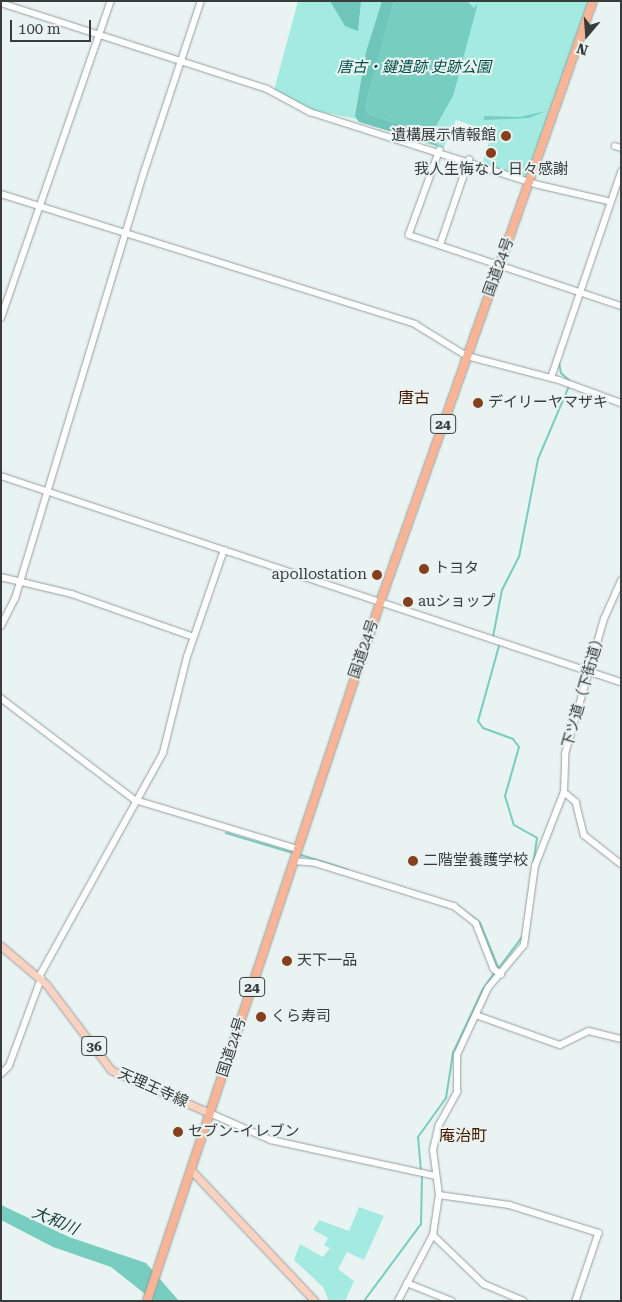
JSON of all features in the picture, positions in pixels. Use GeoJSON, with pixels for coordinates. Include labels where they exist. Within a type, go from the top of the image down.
{"type":"FeatureCollection","features":[{"type":"Feature","properties":{"kind":"highway","name":"国道24号"},"geometry":{"type":"LineString","coordinates":[[147,1301],[380,600],[593,1]]}},
{"type":"Feature","properties":{"kind":"main road","name":"天理王寺線"},"geometry":{"type":"LineString","coordinates":[[1,946],[40,978],[112,1070],[210,1113]]}},
{"type":"Feature","properties":{"kind":"main road"},"geometry":{"type":"LineString","coordinates":[[191,1170],[315,1301]]}},
{"type":"Feature","properties":{"kind":"street"},"geometry":{"type":"LineString","coordinates":[[1,318],[38,206],[100,38],[111,1]]}},
{"type":"Feature","properties":{"kind":"street"},"geometry":{"type":"LineString","coordinates":[[1,626],[20,583],[46,490],[201,1]]}},
{"type":"Feature","properties":{"kind":"street"},"geometry":{"type":"LineString","coordinates":[[1,3],[100,38],[267,89],[310,112],[440,150],[530,182],[608,201]]}},
{"type":"Feature","properties":{"kind":"street"},"geometry":{"type":"LineString","coordinates":[[440,150],[409,235],[621,306]]}},
{"type":"Feature","properties":{"kind":"street"},"geometry":{"type":"LineString","coordinates":[[440,245],[469,160]]}},
{"type":"Feature","properties":{"kind":"street"},"geometry":{"type":"LineString","coordinates":[[551,378],[582,294],[608,201],[621,172]]}},
{"type":"Feature","properties":{"kind":"street"},"geometry":{"type":"LineString","coordinates":[[1,194],[415,324],[468,356],[551,378],[621,403]]}},
{"type":"Feature","properties":{"kind":"street"},"geometry":{"type":"LineString","coordinates":[[1,476],[380,600],[589,673],[621,682]]}},
{"type":"Feature","properties":{"kind":"street"},"geometry":{"type":"LineString","coordinates":[[1,1074],[8,1066],[40,978],[135,800],[166,747],[194,637],[224,550]]}},
{"type":"Feature","properties":{"kind":"street"},"geometry":{"type":"LineString","coordinates":[[1,577],[72,594],[194,637]]}},
{"type":"Feature","properties":{"kind":"street","name":"下ツ道（下街道）"},"geometry":{"type":"LineString","coordinates":[[398,1301],[433,1234],[439,1195],[436,1176],[435,1135],[457,1092],[457,1055],[476,1015],[500,974],[524,945],[535,866],[564,792],[565,754],[589,673],[621,581]]}},
{"type":"Feature","properties":{"kind":"street"},"geometry":{"type":"LineString","coordinates":[[1,698],[135,800],[297,849]]}},
{"type":"Feature","properties":{"kind":"street"},"geometry":{"type":"LineString","coordinates":[[564,792],[576,802],[584,835],[621,864]]}},
{"type":"Feature","properties":{"kind":"street"},"geometry":{"type":"LineString","coordinates":[[294,861],[315,863],[454,906],[480,928],[494,969],[500,974]]}},
{"type":"Feature","properties":{"kind":"street"},"geometry":{"type":"LineString","coordinates":[[476,1015],[560,1045],[589,1031],[621,1039]]}},
{"type":"Feature","properties":{"kind":"street"},"geometry":{"type":"LineString","coordinates":[[210,1113],[271,1140],[436,1176]]}},
{"type":"Feature","properties":{"kind":"street"},"geometry":{"type":"LineString","coordinates":[[439,1195],[509,1205],[599,1233],[576,1301]]}},
{"type":"Feature","properties":{"kind":"street"},"geometry":{"type":"LineString","coordinates":[[433,1234],[484,1284],[524,1301]]}},
{"type":"Feature","properties":{"kind":"street"},"geometry":{"type":"LineString","coordinates":[[407,1283],[452,1301]]}},
{"type":"Feature","properties":{"kind":"green space","name":"唐古・鍵遺跡 史跡公園"},"geometry":{"type":"Polygon","coordinates":[[[298,1],[589,1],[526,178],[482,165],[492,132],[456,120],[443,149],[352,118],[311,110],[274,90],[298,1]]]}},
{"type":"Feature","properties":{"kind":"green space"},"geometry":{"type":"Polygon","coordinates":[[[359,1207],[384,1216],[364,1260],[347,1252],[338,1269],[354,1281],[345,1301],[329,1301],[323,1287],[294,1260],[300,1244],[323,1257],[330,1248],[324,1245],[328,1238],[313,1230],[319,1220],[349,1231],[359,1207]]]}},
{"type":"Feature","properties":{"kind":"shaded area"},"geometry":{"type":"Polygon","coordinates":[[[330,1],[361,1],[358,31],[345,26],[330,1]]]}},
{"type":"Feature","properties":{"kind":"shaded area"},"geometry":{"type":"Polygon","coordinates":[[[382,1],[394,1],[365,107],[368,114],[431,135],[438,146],[359,122],[355,116],[366,52],[382,1]]]}},
{"type":"Feature","properties":{"kind":"shaded area"},"geometry":{"type":"Polygon","coordinates":[[[394,1],[467,1],[474,8],[478,3],[453,96],[431,135],[368,114],[365,107],[394,1]]]}},
{"type":"Feature","properties":{"kind":"shaded area"},"geometry":{"type":"Polygon","coordinates":[[[546,111],[529,118],[484,120],[484,116],[520,117],[546,111]]]}},
{"type":"Feature","properties":{"kind":"shaded area"},"geometry":{"type":"Polygon","coordinates":[[[1,1205],[69,1237],[146,1263],[179,1301],[154,1301],[111,1267],[53,1247],[1,1220],[1,1205]]]}},
{"type":"Feature","properties":{"kind":"waterway"},"geometry":{"type":"LineString","coordinates":[[559,363],[561,373],[571,382]]}},
{"type":"Feature","properties":{"kind":"waterway"},"geometry":{"type":"LineString","coordinates":[[493,637],[502,590],[519,557],[538,459],[569,386]]}},
{"type":"Feature","properties":{"kind":"waterway"},"geometry":{"type":"LineString","coordinates":[[499,646],[478,721],[483,728],[513,739],[519,747],[505,796],[514,825],[537,838],[526,915]]}},
{"type":"Feature","properties":{"kind":"waterway"},"geometry":{"type":"LineString","coordinates":[[226,833],[293,853]]}},
{"type":"Feature","properties":{"kind":"waterway"},"geometry":{"type":"LineString","coordinates":[[298,854],[348,870]]}},
{"type":"Feature","properties":{"kind":"waterway"},"geometry":{"type":"LineString","coordinates":[[455,904],[480,923],[498,967]]}},
{"type":"Feature","properties":{"kind":"waterway"},"geometry":{"type":"LineString","coordinates":[[498,969],[522,937]]}},
{"type":"Feature","properties":{"kind":"waterway"},"geometry":{"type":"LineString","coordinates":[[421,1171],[418,1137],[446,1098],[453,1053],[483,989],[495,972]]}},
{"type":"Feature","properties":{"kind":"waterway"},"geometry":{"type":"LineString","coordinates":[[364,1301],[421,1224],[422,1175]]}},
{"type":"Feature","properties":{"kind":"place","name":"遺構展示情報館"},"geometry":{"type":"Point","coordinates":[506,136]}},
{"type":"Feature","properties":{"kind":"place","name":"我人生悔なし 日々感謝"},"geometry":{"type":"Point","coordinates":[491,153]}},
{"type":"Feature","properties":{"kind":"place","name":"デイリーヤマザキ"},"geometry":{"type":"Point","coordinates":[478,403]}},
{"type":"Feature","properties":{"kind":"place","name":"トヨタ"},"geometry":{"type":"Point","coordinates":[424,569]}},
{"type":"Feature","properties":{"kind":"place","name":"apollostation"},"geometry":{"type":"Point","coordinates":[377,575]}},
{"type":"Feature","properties":{"kind":"place","name":"auショップ"},"geometry":{"type":"Point","coordinates":[408,602]}},
{"type":"Feature","properties":{"kind":"place","name":"二階堂養護学校"},"geometry":{"type":"Point","coordinates":[413,861]}},
{"type":"Feature","properties":{"kind":"place","name":"天下一品"},"geometry":{"type":"Point","coordinates":[287,961]}},
{"type":"Feature","properties":{"kind":"place","name":"くら寿司"},"geometry":{"type":"Point","coordinates":[261,1017]}},
{"type":"Feature","properties":{"kind":"place","name":"セブン-イレブン"},"geometry":{"type":"Point","coordinates":[178,1132]}},
{"type":"Feature","properties":{"kind":"district","name":"唐古"},"geometry":{"type":"Point","coordinates":[414,398]}},
{"type":"Feature","properties":{"kind":"district","name":"庵治町"},"geometry":{"type":"Point","coordinates":[463,1136]}},
{"type":"Feature","properties":{"kind":"water label","name":"大和川"},"geometry":{"type":"Point","coordinates":[55,1221]}}]}
